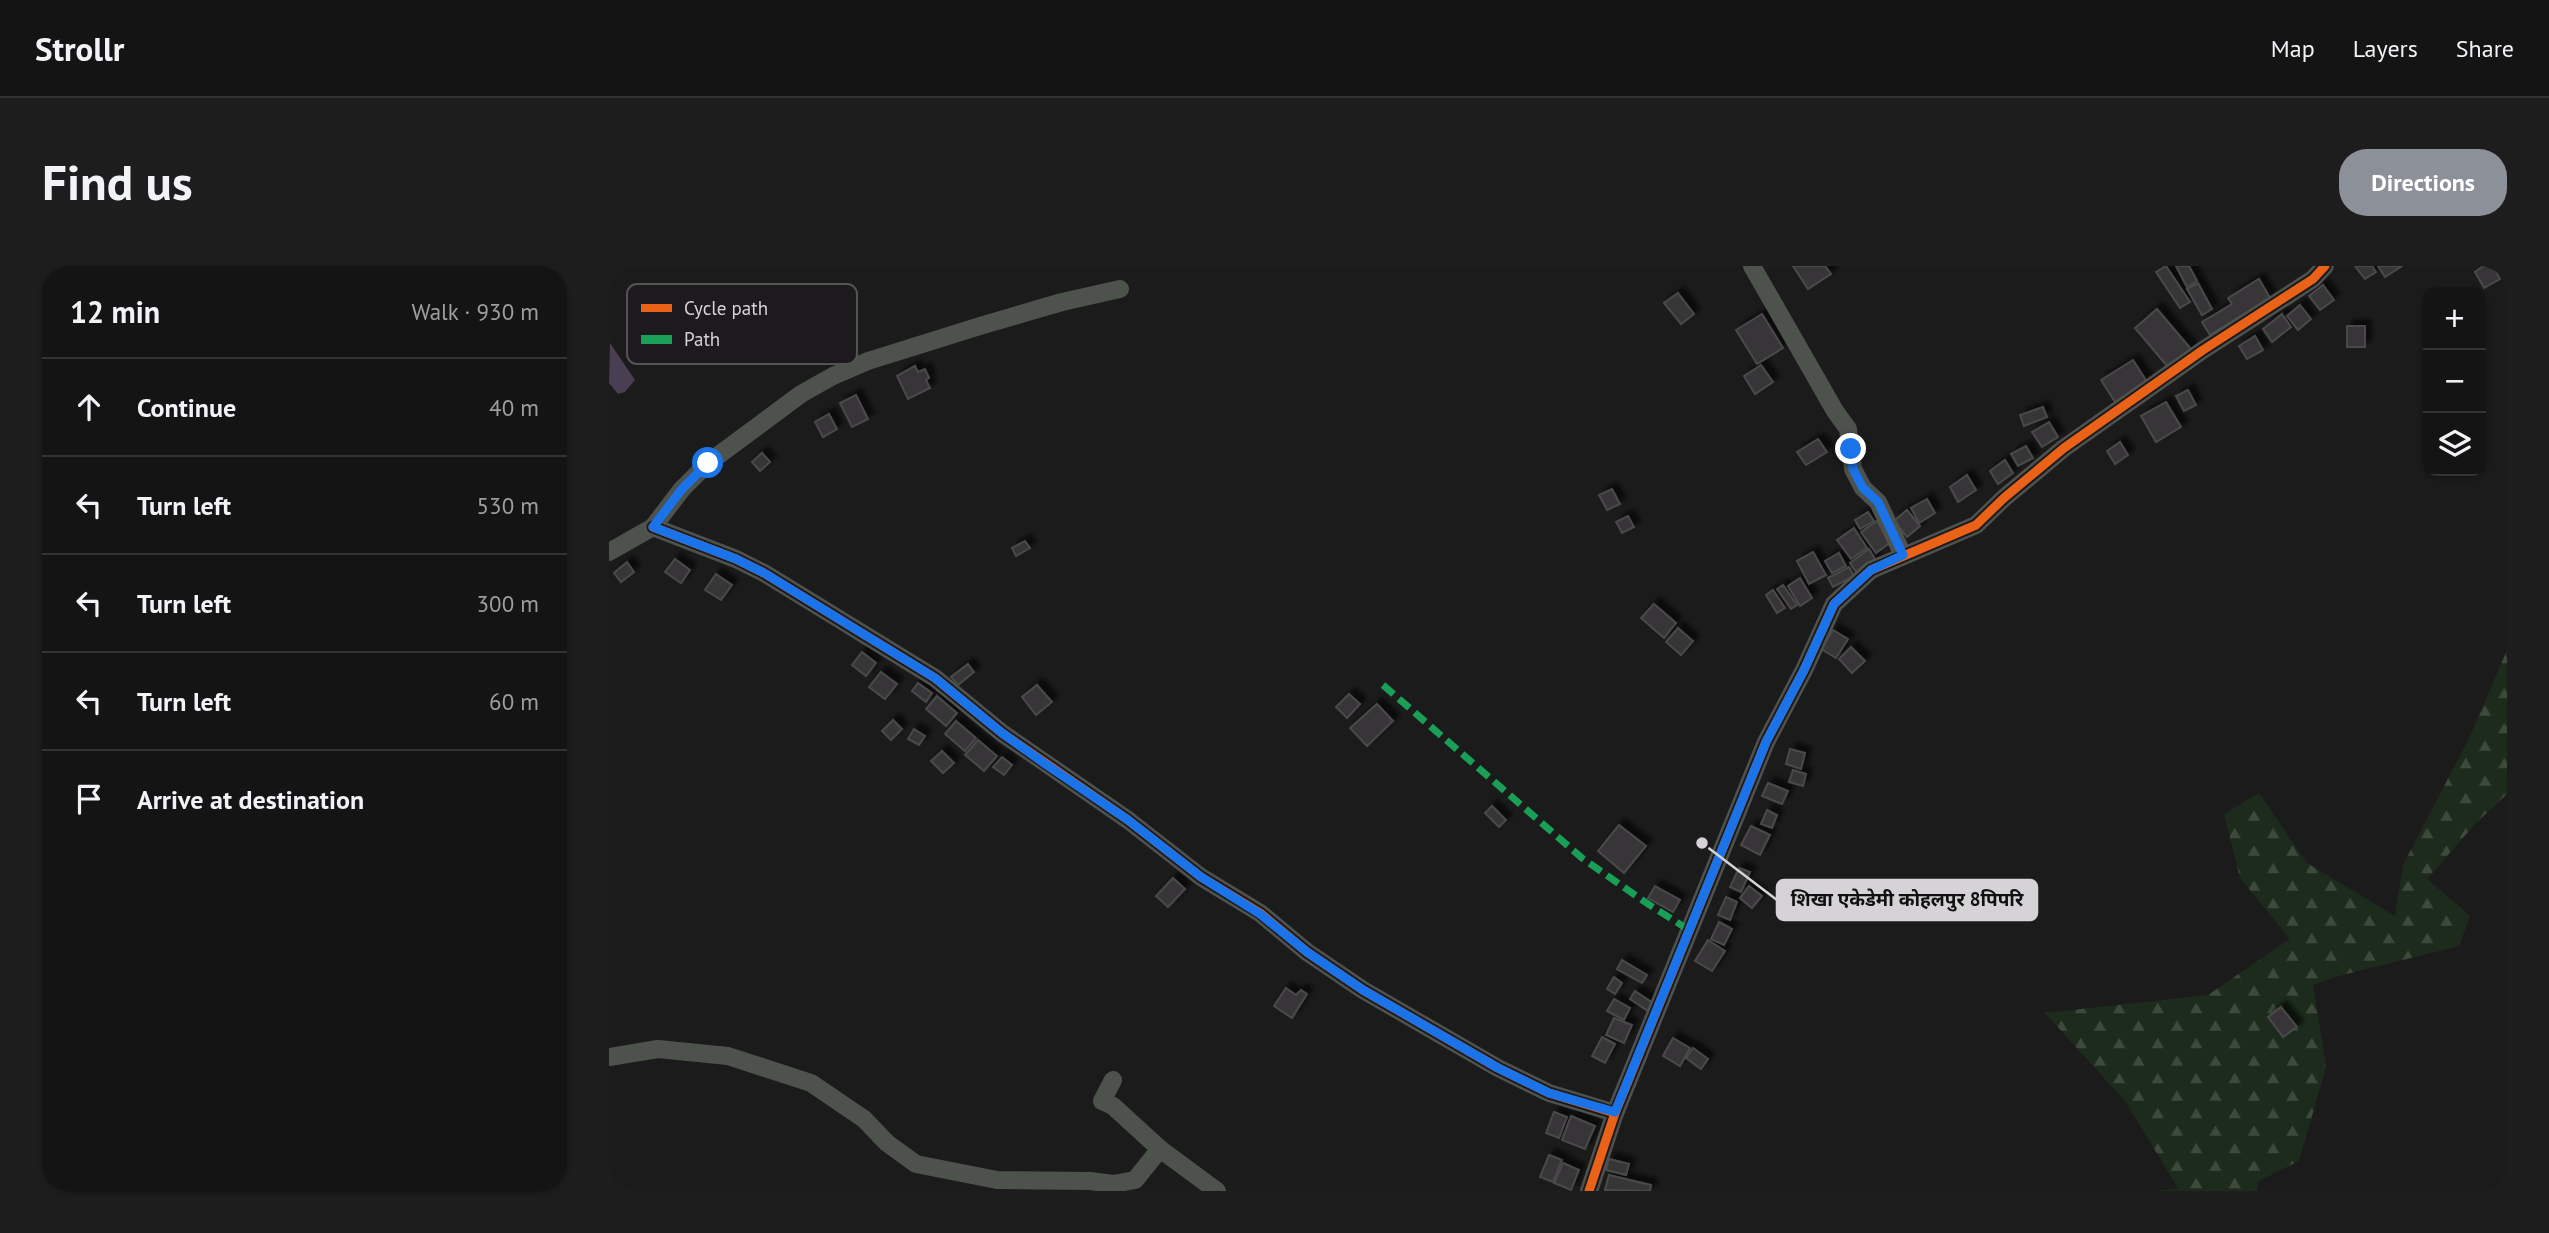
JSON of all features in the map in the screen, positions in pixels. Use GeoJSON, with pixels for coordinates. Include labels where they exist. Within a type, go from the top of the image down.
{"type":"FeatureCollection","features":[{"type":"Feature","properties":{"kind":"street"},"geometry":{"type":"LineString","coordinates":[[1752,266],[1848,429],[1853,469],[1863,488],[1878,502],[1903,555]]}},
{"type":"Feature","properties":{"kind":"street"},"geometry":{"type":"LineString","coordinates":[[1589,1191],[1615,1112],[1766,742],[1804,670],[1834,604],[1871,570],[1976,525],[2064,448],[2203,350],[2313,279],[2325,266]]}},
{"type":"Feature","properties":{"kind":"street"},"geometry":{"type":"LineString","coordinates":[[609,552],[653,527],[682,489],[708,463],[801,394],[833,376],[867,361],[980,326],[1062,302],[1121,289]]}},
{"type":"Feature","properties":{"kind":"street"},"geometry":{"type":"LineString","coordinates":[[653,527],[736,559],[764,573],[935,678],[1023,748],[1128,820],[1201,877],[1260,914],[1307,952],[1363,990],[1498,1068],[1549,1093],[1615,1112]]}},
{"type":"Feature","properties":{"kind":"street"},"geometry":{"type":"LineString","coordinates":[[609,1057],[658,1049],[728,1056],[811,1083],[864,1119],[887,1143],[916,1164],[997,1180],[1090,1181],[1113,1184],[1135,1180],[1160,1149]]}},
{"type":"Feature","properties":{"kind":"street"},"geometry":{"type":"LineString","coordinates":[[1113,1080],[1102,1101],[1113,1106],[1160,1149],[1217,1191]]}},
{"type":"Feature","properties":{"kind":"green space"},"geometry":{"type":"Polygon","coordinates":[[[2507,650],[2507,794],[2475,824],[2427,879],[2470,916],[2459,946],[2313,985],[2326,1067],[2299,1161],[2259,1181],[2257,1191],[2158,1191],[2178,1188],[2125,1101],[2045,1013],[2208,995],[2290,939],[2240,878],[2224,814],[2259,793],[2307,863],[2395,916],[2403,865],[2471,734],[2507,650]]]}},
{"type":"Feature","properties":{"kind":"shaded area"},"geometry":{"type":"Polygon","coordinates":[[[610,343],[635,380],[625,392],[618,394],[609,383],[610,343]]]}},
{"type":"Feature","properties":{"kind":"building"},"geometry":{"type":"Polygon","coordinates":[[[1793,266],[1825,266],[1831,274],[1808,289],[1793,266]]]}},
{"type":"Feature","properties":{"kind":"building"},"geometry":{"type":"Polygon","coordinates":[[[2166,266],[2190,302],[2180,308],[2156,272],[2166,266]]]}},
{"type":"Feature","properties":{"kind":"building"},"geometry":{"type":"Polygon","coordinates":[[[2176,266],[2189,266],[2197,281],[2187,287],[2176,266]]]}},
{"type":"Feature","properties":{"kind":"building"},"geometry":{"type":"Polygon","coordinates":[[[2355,266],[2372,266],[2376,272],[2365,279],[2355,266]]]}},
{"type":"Feature","properties":{"kind":"building"},"geometry":{"type":"Polygon","coordinates":[[[2378,266],[2402,266],[2385,277],[2378,266]]]}},
{"type":"Feature","properties":{"kind":"building"},"geometry":{"type":"Polygon","coordinates":[[[2483,266],[2493,266],[2500,279],[2483,287],[2475,272],[2483,266]]]}},
{"type":"Feature","properties":{"kind":"building"},"geometry":{"type":"Polygon","coordinates":[[[2259,279],[2270,298],[2210,335],[2202,322],[2232,304],[2228,298],[2259,279]]]}},
{"type":"Feature","properties":{"kind":"building"},"geometry":{"type":"Polygon","coordinates":[[[2198,283],[2212,309],[2202,315],[2187,289],[2198,283]]]}},
{"type":"Feature","properties":{"kind":"building"},"geometry":{"type":"Polygon","coordinates":[[[2323,285],[2334,300],[2320,310],[2309,296],[2323,285]]]}},
{"type":"Feature","properties":{"kind":"building"},"geometry":{"type":"Polygon","coordinates":[[[1678,293],[1694,314],[1681,324],[1664,303],[1678,293]]]}},
{"type":"Feature","properties":{"kind":"building"},"geometry":{"type":"Polygon","coordinates":[[[2300,305],[2311,319],[2298,330],[2287,316],[2300,305]]]}},
{"type":"Feature","properties":{"kind":"building"},"geometry":{"type":"Polygon","coordinates":[[[2157,309],[2191,349],[2168,367],[2135,328],[2157,309]]]}},
{"type":"Feature","properties":{"kind":"building"},"geometry":{"type":"Polygon","coordinates":[[[1762,314],[1783,348],[1757,364],[1736,330],[1762,314]]]}},
{"type":"Feature","properties":{"kind":"building"},"geometry":{"type":"Polygon","coordinates":[[[2282,314],[2291,327],[2272,342],[2263,329],[2282,314]]]}},
{"type":"Feature","properties":{"kind":"building"},"geometry":{"type":"Polygon","coordinates":[[[2347,326],[2365,326],[2365,347],[2347,347],[2347,326]]]}},
{"type":"Feature","properties":{"kind":"building"},"geometry":{"type":"Polygon","coordinates":[[[2255,336],[2263,350],[2247,359],[2239,346],[2255,336]]]}},
{"type":"Feature","properties":{"kind":"building"},"geometry":{"type":"Polygon","coordinates":[[[2133,360],[2147,382],[2115,402],[2101,380],[2133,360]]]}},
{"type":"Feature","properties":{"kind":"building"},"geometry":{"type":"Polygon","coordinates":[[[1761,365],[1773,382],[1755,394],[1744,376],[1761,365]]]}},
{"type":"Feature","properties":{"kind":"building"},"geometry":{"type":"Polygon","coordinates":[[[915,366],[918,372],[925,369],[930,388],[908,399],[897,376],[915,366]]]}},
{"type":"Feature","properties":{"kind":"building"},"geometry":{"type":"Polygon","coordinates":[[[2188,390],[2196,405],[2184,411],[2176,396],[2188,390]]]}},
{"type":"Feature","properties":{"kind":"building"},"geometry":{"type":"Polygon","coordinates":[[[856,395],[868,419],[852,427],[840,403],[856,395]]]}},
{"type":"Feature","properties":{"kind":"building"},"geometry":{"type":"Polygon","coordinates":[[[2166,402],[2181,427],[2156,442],[2141,416],[2166,402]]]}},
{"type":"Feature","properties":{"kind":"building"},"geometry":{"type":"Polygon","coordinates":[[[2043,407],[2047,417],[2024,426],[2020,415],[2043,407]]]}},
{"type":"Feature","properties":{"kind":"building"},"geometry":{"type":"Polygon","coordinates":[[[829,414],[837,429],[823,437],[815,422],[829,414]]]}},
{"type":"Feature","properties":{"kind":"building"},"geometry":{"type":"Polygon","coordinates":[[[2049,422],[2058,437],[2042,447],[2032,432],[2049,422]]]}},
{"type":"Feature","properties":{"kind":"building"},"geometry":{"type":"Polygon","coordinates":[[[1818,439],[1827,452],[1806,465],[1797,452],[1818,439]]]}},
{"type":"Feature","properties":{"kind":"building"},"geometry":{"type":"Polygon","coordinates":[[[2120,442],[2128,455],[2115,464],[2107,451],[2120,442]]]}},
{"type":"Feature","properties":{"kind":"building"},"geometry":{"type":"Polygon","coordinates":[[[2026,446],[2033,458],[2018,466],[2011,454],[2026,446]]]}},
{"type":"Feature","properties":{"kind":"building"},"geometry":{"type":"Polygon","coordinates":[[[762,453],[770,462],[760,471],[752,462],[762,453]]]}},
{"type":"Feature","properties":{"kind":"building"},"geometry":{"type":"Polygon","coordinates":[[[2005,460],[2013,473],[1998,484],[1990,471],[2005,460]]]}},
{"type":"Feature","properties":{"kind":"building"},"geometry":{"type":"Polygon","coordinates":[[[1967,475],[1976,490],[1958,502],[1950,487],[1967,475]]]}},
{"type":"Feature","properties":{"kind":"building"},"geometry":{"type":"Polygon","coordinates":[[[1612,489],[1620,504],[1607,510],[1599,495],[1612,489]]]}},
{"type":"Feature","properties":{"kind":"building"},"geometry":{"type":"Polygon","coordinates":[[[1927,499],[1935,513],[1919,523],[1911,508],[1927,499]]]}},
{"type":"Feature","properties":{"kind":"building"},"geometry":{"type":"Polygon","coordinates":[[[1907,510],[1920,526],[1907,537],[1894,521],[1907,510]]]}},
{"type":"Feature","properties":{"kind":"building"},"geometry":{"type":"Polygon","coordinates":[[[1868,512],[1874,521],[1860,529],[1855,520],[1868,512]]]}},
{"type":"Feature","properties":{"kind":"building"},"geometry":{"type":"Polygon","coordinates":[[[1628,516],[1634,527],[1622,533],[1616,522],[1628,516]]]}},
{"type":"Feature","properties":{"kind":"building"},"geometry":{"type":"Polygon","coordinates":[[[1877,521],[1891,542],[1876,553],[1861,532],[1877,521]]]}},
{"type":"Feature","properties":{"kind":"building"},"geometry":{"type":"Polygon","coordinates":[[[1854,528],[1867,548],[1851,559],[1837,540],[1854,528]]]}},
{"type":"Feature","properties":{"kind":"building"},"geometry":{"type":"Polygon","coordinates":[[[1025,541],[1030,548],[1016,556],[1012,548],[1025,541]]]}},
{"type":"Feature","properties":{"kind":"building"},"geometry":{"type":"Polygon","coordinates":[[[1869,549],[1875,559],[1856,572],[1850,563],[1869,549]]]}},
{"type":"Feature","properties":{"kind":"building"},"geometry":{"type":"Polygon","coordinates":[[[1813,552],[1826,575],[1809,584],[1797,561],[1813,552]]]}},
{"type":"Feature","properties":{"kind":"building"},"geometry":{"type":"Polygon","coordinates":[[[1839,553],[1846,566],[1832,573],[1825,561],[1839,553]]]}},
{"type":"Feature","properties":{"kind":"building"},"geometry":{"type":"Polygon","coordinates":[[[675,559],[690,570],[681,583],[665,572],[675,559]]]}},
{"type":"Feature","properties":{"kind":"building"},"geometry":{"type":"Polygon","coordinates":[[[627,562],[634,572],[621,582],[614,573],[627,562]]]}},
{"type":"Feature","properties":{"kind":"building"},"geometry":{"type":"Polygon","coordinates":[[[1849,567],[1854,576],[1833,587],[1828,578],[1849,567]]]}},
{"type":"Feature","properties":{"kind":"building"},"geometry":{"type":"Polygon","coordinates":[[[716,574],[732,585],[721,600],[705,590],[716,574]]]}},
{"type":"Feature","properties":{"kind":"building"},"geometry":{"type":"Polygon","coordinates":[[[1800,578],[1812,598],[1800,606],[1788,586],[1800,578]]]}},
{"type":"Feature","properties":{"kind":"building"},"geometry":{"type":"Polygon","coordinates":[[[1783,585],[1797,605],[1791,609],[1777,589],[1783,585]]]}},
{"type":"Feature","properties":{"kind":"building"},"geometry":{"type":"Polygon","coordinates":[[[1773,590],[1785,608],[1777,613],[1766,595],[1773,590]]]}},
{"type":"Feature","properties":{"kind":"building"},"geometry":{"type":"Polygon","coordinates":[[[1654,604],[1676,623],[1664,638],[1641,618],[1654,604]]]}},
{"type":"Feature","properties":{"kind":"building"},"geometry":{"type":"Polygon","coordinates":[[[1678,628],[1693,641],[1681,655],[1666,642],[1678,628]]]}},
{"type":"Feature","properties":{"kind":"building"},"geometry":{"type":"Polygon","coordinates":[[[1833,630],[1848,639],[1836,658],[1821,649],[1833,630]]]}},
{"type":"Feature","properties":{"kind":"building"},"geometry":{"type":"Polygon","coordinates":[[[1851,647],[1865,661],[1852,673],[1839,659],[1851,647]]]}},
{"type":"Feature","properties":{"kind":"building"},"geometry":{"type":"Polygon","coordinates":[[[862,652],[876,663],[866,676],[852,665],[862,652]]]}},
{"type":"Feature","properties":{"kind":"building"},"geometry":{"type":"Polygon","coordinates":[[[968,664],[974,672],[958,685],[951,677],[968,664]]]}},
{"type":"Feature","properties":{"kind":"building"},"geometry":{"type":"Polygon","coordinates":[[[881,672],[897,684],[885,699],[869,687],[881,672]]]}},
{"type":"Feature","properties":{"kind":"building"},"geometry":{"type":"Polygon","coordinates":[[[918,683],[932,693],[926,702],[912,691],[918,683]]]}},
{"type":"Feature","properties":{"kind":"building"},"geometry":{"type":"Polygon","coordinates":[[[1037,685],[1052,702],[1036,715],[1022,697],[1037,685]]]}},
{"type":"Feature","properties":{"kind":"building"},"geometry":{"type":"Polygon","coordinates":[[[1349,694],[1360,704],[1347,718],[1336,707],[1349,694]]]}},
{"type":"Feature","properties":{"kind":"building"},"geometry":{"type":"Polygon","coordinates":[[[937,696],[957,713],[946,726],[926,709],[937,696]]]}},
{"type":"Feature","properties":{"kind":"building"},"geometry":{"type":"Polygon","coordinates":[[[1377,704],[1393,721],[1367,746],[1350,728],[1377,704]]]}},
{"type":"Feature","properties":{"kind":"building"},"geometry":{"type":"Polygon","coordinates":[[[893,720],[902,729],[891,740],[882,731],[893,720]]]}},
{"type":"Feature","properties":{"kind":"building"},"geometry":{"type":"Polygon","coordinates":[[[956,721],[976,738],[965,751],[945,734],[956,721]]]}},
{"type":"Feature","properties":{"kind":"building"},"geometry":{"type":"Polygon","coordinates":[[[914,729],[925,736],[919,745],[908,739],[914,729]]]}},
{"type":"Feature","properties":{"kind":"building"},"geometry":{"type":"Polygon","coordinates":[[[978,740],[997,756],[984,771],[965,755],[978,740]]]}},
{"type":"Feature","properties":{"kind":"building"},"geometry":{"type":"Polygon","coordinates":[[[1790,749],[1805,753],[1801,769],[1786,764],[1790,749]]]}},
{"type":"Feature","properties":{"kind":"building"},"geometry":{"type":"Polygon","coordinates":[[[942,751],[954,763],[943,773],[931,761],[942,751]]]}},
{"type":"Feature","properties":{"kind":"building"},"geometry":{"type":"Polygon","coordinates":[[[1002,757],[1012,765],[1004,775],[993,767],[1002,757]]]}},
{"type":"Feature","properties":{"kind":"building"},"geometry":{"type":"Polygon","coordinates":[[[1793,770],[1806,774],[1803,786],[1789,782],[1793,770]]]}},
{"type":"Feature","properties":{"kind":"building"},"geometry":{"type":"Polygon","coordinates":[[[1768,783],[1788,791],[1782,804],[1762,796],[1768,783]]]}},
{"type":"Feature","properties":{"kind":"building"},"geometry":{"type":"Polygon","coordinates":[[[1492,806],[1506,820],[1499,827],[1485,813],[1492,806]]]}},
{"type":"Feature","properties":{"kind":"building"},"geometry":{"type":"Polygon","coordinates":[[[1767,810],[1777,815],[1772,828],[1761,824],[1767,810]]]}},
{"type":"Feature","properties":{"kind":"building"},"geometry":{"type":"Polygon","coordinates":[[[1619,825],[1646,846],[1624,873],[1598,851],[1619,825]]]}},
{"type":"Feature","properties":{"kind":"building"},"geometry":{"type":"Polygon","coordinates":[[[1751,826],[1770,835],[1760,855],[1741,845],[1751,826]]]}},
{"type":"Feature","properties":{"kind":"building"},"geometry":{"type":"Polygon","coordinates":[[[1739,868],[1750,872],[1741,892],[1730,887],[1739,868]]]}},
{"type":"Feature","properties":{"kind":"building"},"geometry":{"type":"Polygon","coordinates":[[[1173,878],[1185,889],[1168,907],[1156,896],[1173,878]]]}},
{"type":"Feature","properties":{"kind":"building"},"geometry":{"type":"Polygon","coordinates":[[[1655,886],[1680,900],[1673,912],[1648,898],[1655,886]]]}},
{"type":"Feature","properties":{"kind":"building"},"geometry":{"type":"Polygon","coordinates":[[[1749,886],[1762,896],[1752,908],[1740,898],[1749,886]]]}},
{"type":"Feature","properties":{"kind":"building"},"geometry":{"type":"Polygon","coordinates":[[[1726,897],[1737,902],[1730,920],[1718,915],[1726,897]]]}},
{"type":"Feature","properties":{"kind":"building"},"geometry":{"type":"Polygon","coordinates":[[[1719,922],[1732,929],[1724,945],[1711,939],[1719,922]]]}},
{"type":"Feature","properties":{"kind":"building"},"geometry":{"type":"Polygon","coordinates":[[[1708,940],[1725,951],[1712,971],[1695,961],[1708,940]]]}},
{"type":"Feature","properties":{"kind":"building"},"geometry":{"type":"Polygon","coordinates":[[[1622,960],[1647,975],[1642,983],[1617,969],[1622,960]]]}},
{"type":"Feature","properties":{"kind":"building"},"geometry":{"type":"Polygon","coordinates":[[[1614,977],[1622,983],[1615,994],[1607,989],[1614,977]]]}},
{"type":"Feature","properties":{"kind":"building"},"geometry":{"type":"Polygon","coordinates":[[[1286,988],[1296,995],[1301,990],[1307,994],[1292,1018],[1274,1006],[1286,988]]]}},
{"type":"Feature","properties":{"kind":"building"},"geometry":{"type":"Polygon","coordinates":[[[1635,991],[1653,1003],[1648,1011],[1630,999],[1635,991]]]}},
{"type":"Feature","properties":{"kind":"building"},"geometry":{"type":"Polygon","coordinates":[[[1614,999],[1630,1008],[1624,1020],[1607,1011],[1614,999]]]}},
{"type":"Feature","properties":{"kind":"building"},"geometry":{"type":"Polygon","coordinates":[[[2281,1007],[2297,1027],[2283,1037],[2268,1017],[2281,1007]]]}},
{"type":"Feature","properties":{"kind":"building"},"geometry":{"type":"Polygon","coordinates":[[[1614,1018],[1632,1025],[1624,1043],[1606,1035],[1614,1018]]]}},
{"type":"Feature","properties":{"kind":"building"},"geometry":{"type":"Polygon","coordinates":[[[1602,1037],[1615,1044],[1605,1063],[1592,1056],[1602,1037]]]}},
{"type":"Feature","properties":{"kind":"building"},"geometry":{"type":"Polygon","coordinates":[[[1673,1038],[1690,1048],[1680,1066],[1663,1056],[1673,1038]]]}},
{"type":"Feature","properties":{"kind":"building"},"geometry":{"type":"Polygon","coordinates":[[[1693,1048],[1708,1059],[1701,1069],[1686,1058],[1693,1048]]]}},
{"type":"Feature","properties":{"kind":"building"},"geometry":{"type":"Polygon","coordinates":[[[1554,1112],[1567,1117],[1559,1138],[1546,1133],[1554,1112]]]}},
{"type":"Feature","properties":{"kind":"building"},"geometry":{"type":"Polygon","coordinates":[[[1571,1116],[1595,1126],[1585,1149],[1562,1140],[1571,1116]]]}},
{"type":"Feature","properties":{"kind":"building"},"geometry":{"type":"Polygon","coordinates":[[[1549,1155],[1562,1160],[1553,1182],[1540,1177],[1549,1155]]]}},
{"type":"Feature","properties":{"kind":"building"},"geometry":{"type":"Polygon","coordinates":[[[1609,1159],[1629,1164],[1626,1175],[1606,1170],[1609,1159]]]}},
{"type":"Feature","properties":{"kind":"building"},"geometry":{"type":"Polygon","coordinates":[[[1563,1163],[1579,1170],[1571,1190],[1554,1183],[1563,1163]]]}},
{"type":"Feature","properties":{"kind":"building"},"geometry":{"type":"Polygon","coordinates":[[[1609,1175],[1651,1185],[1650,1191],[1605,1190],[1609,1175]]]}},
{"type":"Feature","properties":{"kind":"marked path"},"geometry":{"type":"LineString","coordinates":[[1383,685],[1582,858],[1689,930]]}},
{"type":"Feature","properties":{"kind":"cycle path"},"geometry":{"type":"LineString","coordinates":[[1589,1191],[1615,1113],[1766,742],[1804,670],[1834,604],[1871,570],[1976,525],[2064,448],[2203,350],[2313,279],[2325,266]]}},
{"type":"Feature","properties":{"kind":"cycle path"},"geometry":{"type":"LineString","coordinates":[[653,527],[736,559],[764,573],[935,678],[1002,733],[1128,820],[1201,877],[1260,913],[1307,952],[1363,990],[1498,1068],[1549,1093],[1615,1113]]}},
{"type":"Feature","properties":{"kind":"place","name":"शिखा एकेडेमी कोहलपुर 8पिपरि"},"geometry":{"type":"Point","coordinates":[1702,843]}},
{"type":"Feature","properties":{"kind":"route"},"geometry":{"type":"LineString","coordinates":[[708,463],[682,489],[653,527],[736,559],[764,573],[935,678],[1002,733],[1128,820],[1201,877],[1260,914],[1307,952],[1363,990],[1498,1068],[1549,1093],[1615,1112],[1766,742],[1804,670],[1834,604],[1871,570],[1903,555],[1878,502],[1863,488],[1853,469],[1851,449]]}}]}
